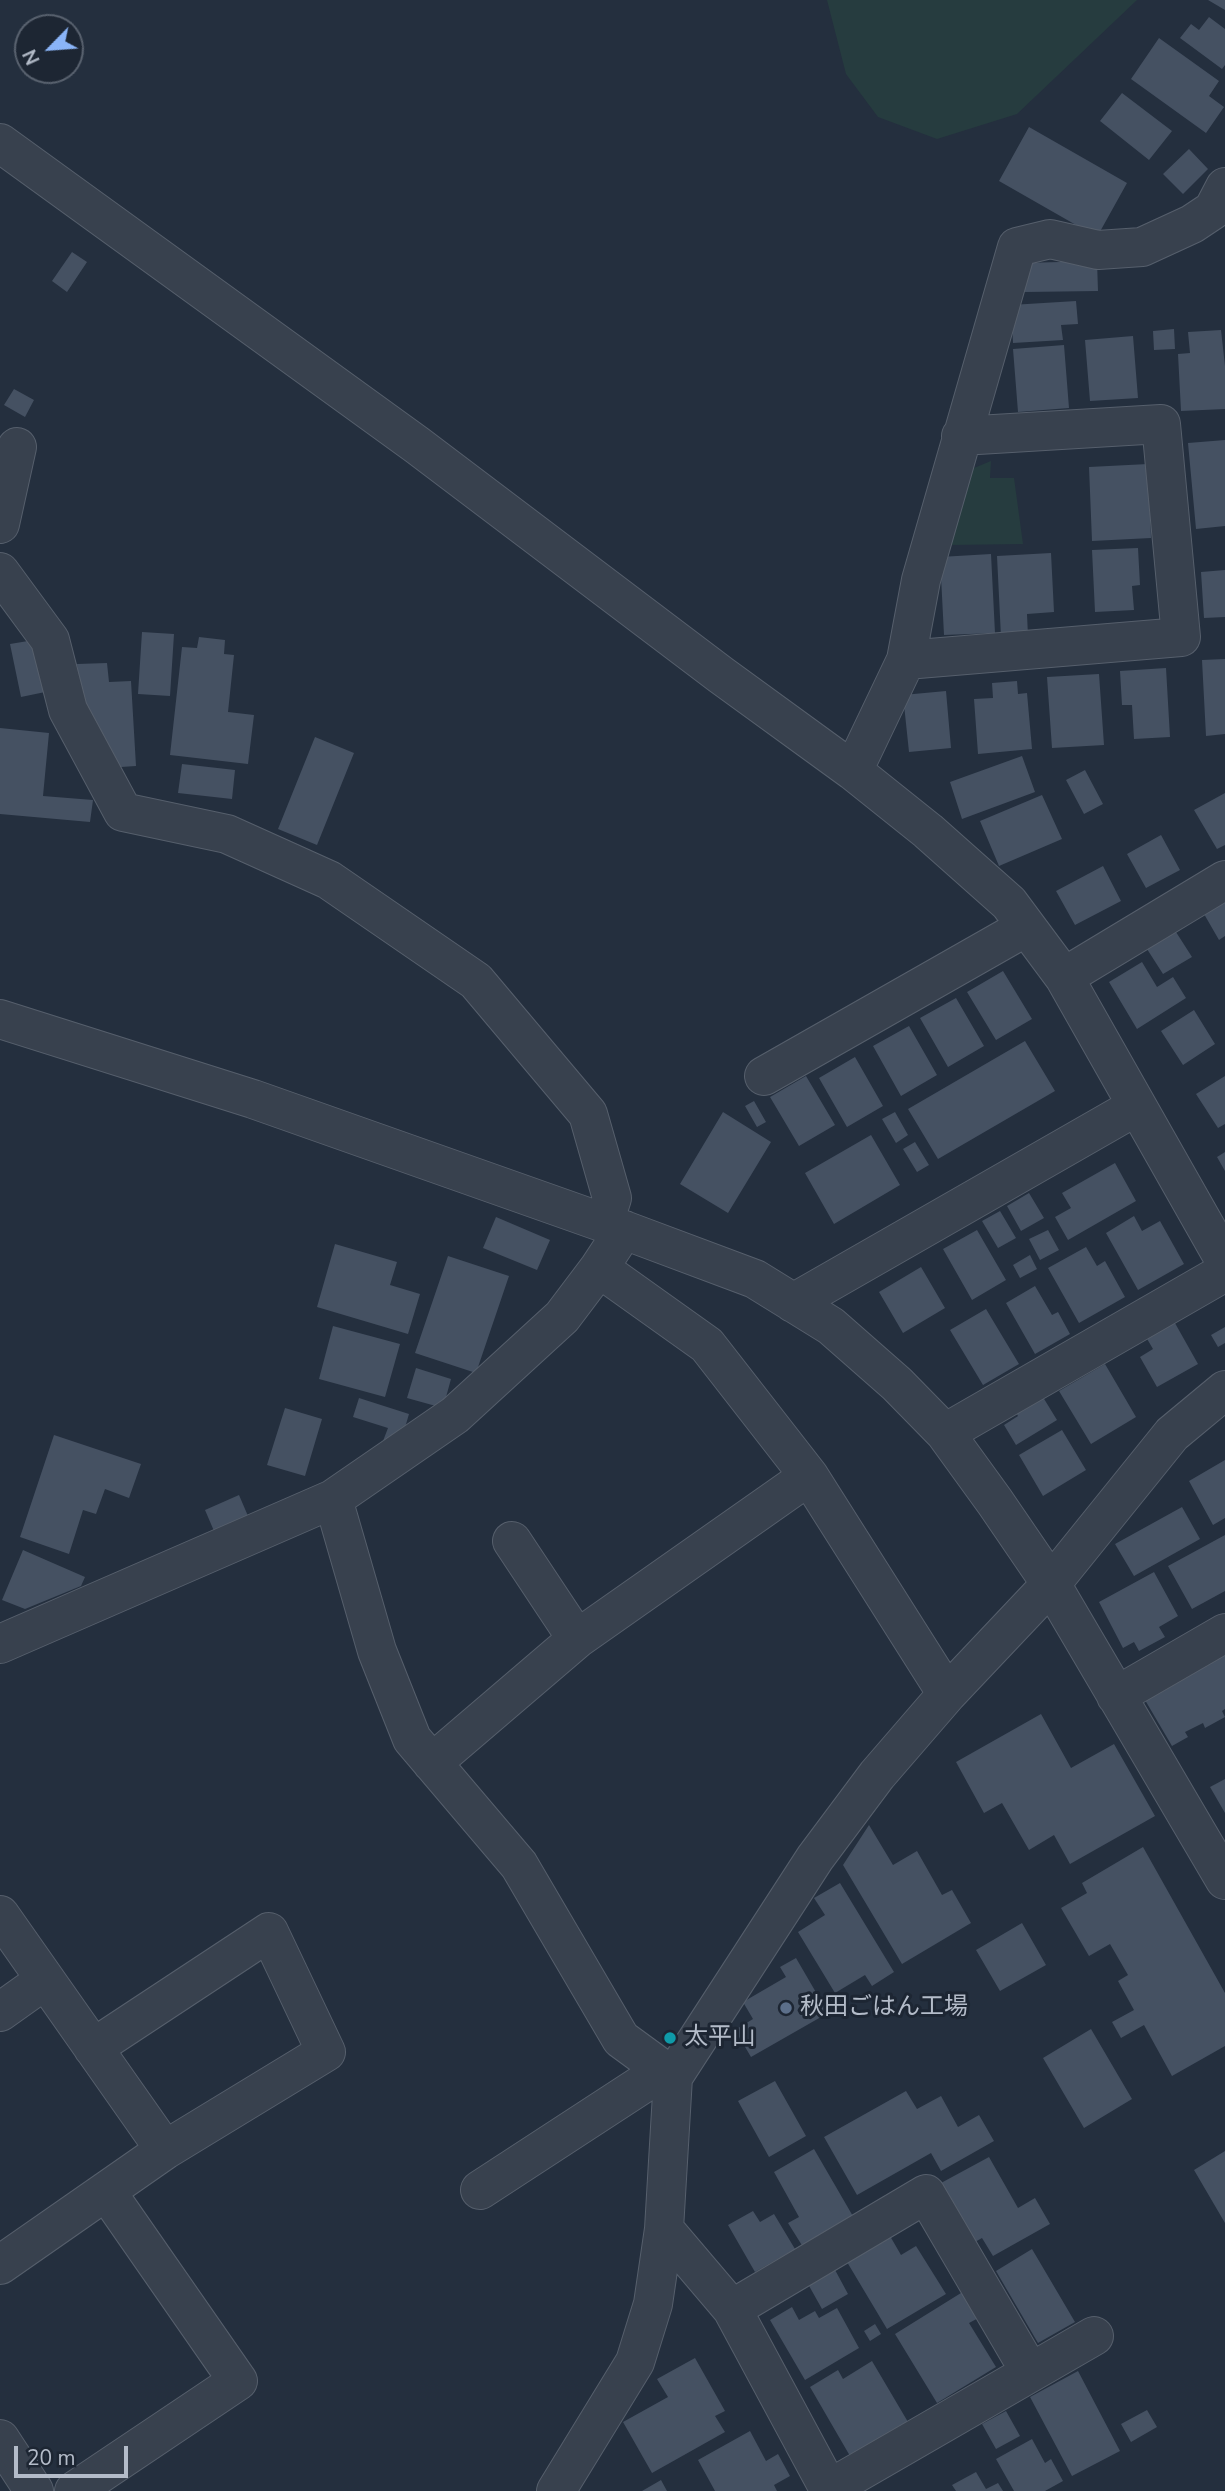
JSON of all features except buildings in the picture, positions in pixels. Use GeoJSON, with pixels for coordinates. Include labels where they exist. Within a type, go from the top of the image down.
{"type":"FeatureCollection","features":[{"type":"Feature","properties":{"kind":"street"},"geometry":{"type":"LineString","coordinates":[[0,143],[417,445],[721,675],[853,771],[928,831],[1009,903],[1063,977],[1225,1261]]}},
{"type":"Feature","properties":{"kind":"street"},"geometry":{"type":"LineString","coordinates":[[853,771],[906,660],[921,580],[1017,247],[1050,239],[1098,250],[1142,247],[1192,225],[1213,210],[1225,187]]}},
{"type":"Feature","properties":{"kind":"street"},"geometry":{"type":"LineString","coordinates":[[906,660],[1181,637],[1161,424],[961,436]]}},
{"type":"Feature","properties":{"kind":"street"},"geometry":{"type":"LineString","coordinates":[[0,524],[18,447]]}},
{"type":"Feature","properties":{"kind":"street"},"geometry":{"type":"LineString","coordinates":[[0,572],[50,640],[68,710],[123,812],[227,834],[329,880],[476,981],[588,1114],[612,1198],[614,1226],[599,1268],[562,1317],[455,1415],[333,1499],[0,1644]]}},
{"type":"Feature","properties":{"kind":"street"},"geometry":{"type":"LineString","coordinates":[[1063,977],[1225,880]]}},
{"type":"Feature","properties":{"kind":"street"},"geometry":{"type":"LineString","coordinates":[[764,1076],[1026,927]]}},
{"type":"Feature","properties":{"kind":"street"},"geometry":{"type":"LineString","coordinates":[[0,1019],[253,1099],[614,1226],[755,1279],[831,1326],[897,1384],[945,1433],[1051,1584],[1225,1880]]}},
{"type":"Feature","properties":{"kind":"street"},"geometry":{"type":"LineString","coordinates":[[793,1303],[1137,1106]]}},
{"type":"Feature","properties":{"kind":"street"},"geometry":{"type":"LineString","coordinates":[[599,1268],[707,1345],[809,1476],[947,1694]]}},
{"type":"Feature","properties":{"kind":"street"},"geometry":{"type":"LineString","coordinates":[[945,1433],[1225,1272]]}},
{"type":"Feature","properties":{"kind":"street"},"geometry":{"type":"LineString","coordinates":[[480,2190],[668,2073],[815,1858],[877,1775],[947,1694],[1051,1584],[1172,1434],[1225,1390]]}},
{"type":"Feature","properties":{"kind":"street"},"geometry":{"type":"LineString","coordinates":[[432,1763],[577,1639],[809,1476]]}},
{"type":"Feature","properties":{"kind":"street"},"geometry":{"type":"LineString","coordinates":[[333,1499],[377,1651],[412,1739],[519,1865],[621,2039],[668,2073]]}},
{"type":"Feature","properties":{"kind":"street"},"geometry":{"type":"LineString","coordinates":[[512,1541],[577,1639]]}},
{"type":"Feature","properties":{"kind":"street"},"geometry":{"type":"LineString","coordinates":[[1116,1696],[1225,1633]]}},
{"type":"Feature","properties":{"kind":"street"},"geometry":{"type":"LineString","coordinates":[[0,1915],[165,2150]]}},
{"type":"Feature","properties":{"kind":"street"},"geometry":{"type":"LineString","coordinates":[[0,2265],[165,2150],[326,2052],[269,1932],[93,2048]]}},
{"type":"Feature","properties":{"kind":"street"},"geometry":{"type":"LineString","coordinates":[[0,2012],[46,1980]]}},
{"type":"Feature","properties":{"kind":"street"},"geometry":{"type":"LineString","coordinates":[[558,2490],[635,2362],[653,2304],[664,2229],[668,2073]]}},
{"type":"Feature","properties":{"kind":"street"},"geometry":{"type":"LineString","coordinates":[[88,2487],[237,2381],[106,2191]]}},
{"type":"Feature","properties":{"kind":"street"},"geometry":{"type":"LineString","coordinates":[[732,2309],[926,2194],[1030,2372]]}},
{"type":"Feature","properties":{"kind":"street"},"geometry":{"type":"LineString","coordinates":[[664,2229],[732,2309],[830,2490],[1094,2336]]}},
{"type":"Feature","properties":{"kind":"street"},"geometry":{"type":"LineString","coordinates":[[0,2439],[34,2491]]}},
{"type":"Feature","properties":{"kind":"green space"},"geometry":{"type":"Polygon","coordinates":[[[827,0],[1137,0],[1017,114],[937,139],[878,117],[846,74],[827,0]]]}},
{"type":"Feature","properties":{"kind":"green space"},"geometry":{"type":"Polygon","coordinates":[[[991,461],[990,478],[1014,478],[1023,544],[950,545],[969,470],[991,461]]]}},
{"type":"Feature","properties":{"kind":"place","name":"秋田ごはん工場"},"geometry":{"type":"Point","coordinates":[786,2008]}},
{"type":"Feature","properties":{"kind":"place","name":"太平山"},"geometry":{"type":"Point","coordinates":[670,2038]}}]}
